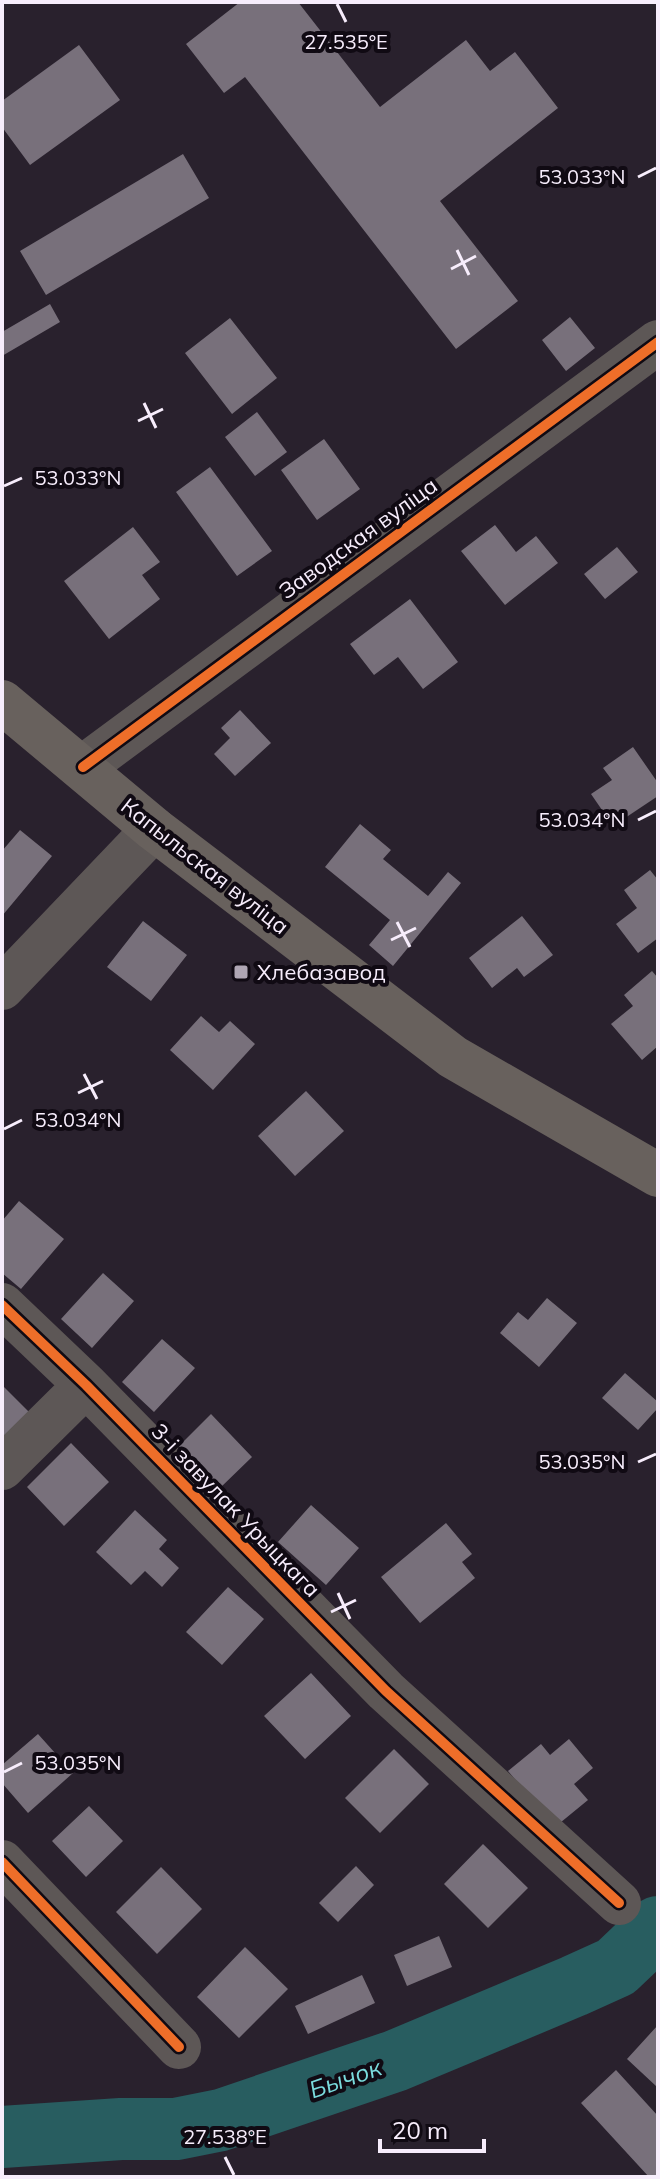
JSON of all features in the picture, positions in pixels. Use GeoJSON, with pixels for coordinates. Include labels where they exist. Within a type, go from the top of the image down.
{"type":"FeatureCollection","features":[{"type":"Feature","properties":{"kind":"main road","name":"Капыльская вуліца"},"geometry":{"type":"LineString","coordinates":[[2,702],[154,829],[453,1057],[658,1175]]}},
{"type":"Feature","properties":{"kind":"street","name":"Заводская вуліца"},"geometry":{"type":"LineString","coordinates":[[83,767],[658,342]]}},
{"type":"Feature","properties":{"kind":"street"},"geometry":{"type":"LineString","coordinates":[[2,988],[154,829]]}},
{"type":"Feature","properties":{"kind":"street","name":"3-і завулак Урыцкага"},"geometry":{"type":"LineString","coordinates":[[2,1305],[86,1385],[386,1691],[619,1903]]}},
{"type":"Feature","properties":{"kind":"street"},"geometry":{"type":"LineString","coordinates":[[2,1468],[86,1385]]}},
{"type":"Feature","properties":{"kind":"street"},"geometry":{"type":"LineString","coordinates":[[2,1862],[179,2047]]}},
{"type":"Feature","properties":{"kind":"building"},"geometry":{"type":"Polygon","coordinates":[[[240,2],[298,2],[380,107],[466,40],[490,71],[515,52],[558,108],[440,201],[518,301],[456,349],[245,77],[224,93],[186,44],[240,2]]]}},
{"type":"Feature","properties":{"kind":"building"},"geometry":{"type":"Polygon","coordinates":[[[79,45],[120,100],[30,165],[2,127],[2,101],[79,45]]]}},
{"type":"Feature","properties":{"kind":"building"},"geometry":{"type":"Polygon","coordinates":[[[183,154],[209,198],[46,295],[20,251],[183,154]]]}},
{"type":"Feature","properties":{"kind":"building"},"geometry":{"type":"Polygon","coordinates":[[[50,304],[60,322],[2,356],[2,332],[50,304]]]}},
{"type":"Feature","properties":{"kind":"building"},"geometry":{"type":"Polygon","coordinates":[[[570,317],[595,348],[566,371],[542,340],[570,317]]]}},
{"type":"Feature","properties":{"kind":"building"},"geometry":{"type":"Polygon","coordinates":[[[230,318],[277,378],[232,414],[185,353],[230,318]]]}},
{"type":"Feature","properties":{"kind":"building"},"geometry":{"type":"Polygon","coordinates":[[[257,412],[287,452],[255,476],[225,437],[257,412]]]}},
{"type":"Feature","properties":{"kind":"building"},"geometry":{"type":"Polygon","coordinates":[[[324,439],[360,489],[317,520],[281,470],[324,439]]]}},
{"type":"Feature","properties":{"kind":"building"},"geometry":{"type":"Polygon","coordinates":[[[210,467],[272,551],[237,576],[176,492],[210,467]]]}},
{"type":"Feature","properties":{"kind":"building"},"geometry":{"type":"Polygon","coordinates":[[[495,525],[516,552],[536,536],[558,563],[505,605],[461,551],[495,525]]]}},
{"type":"Feature","properties":{"kind":"building"},"geometry":{"type":"Polygon","coordinates":[[[133,527],[160,562],[142,575],[160,599],[109,639],[64,581],[133,527]]]}},
{"type":"Feature","properties":{"kind":"building"},"geometry":{"type":"Polygon","coordinates":[[[617,547],[638,572],[605,599],[584,574],[617,547]]]}},
{"type":"Feature","properties":{"kind":"building"},"geometry":{"type":"Polygon","coordinates":[[[410,599],[458,662],[423,689],[398,657],[374,675],[350,644],[410,599]]]}},
{"type":"Feature","properties":{"kind":"building"},"geometry":{"type":"Polygon","coordinates":[[[240,710],[271,743],[235,776],[214,754],[230,738],[221,728],[240,710]]]}},
{"type":"Feature","properties":{"kind":"building"},"geometry":{"type":"Polygon","coordinates":[[[633,747],[658,783],[658,796],[613,826],[591,794],[612,780],[603,768],[633,747]]]}},
{"type":"Feature","properties":{"kind":"building"},"geometry":{"type":"Polygon","coordinates":[[[360,824],[391,850],[383,859],[428,896],[448,872],[461,883],[393,966],[369,945],[390,920],[325,867],[360,824]]]}},
{"type":"Feature","properties":{"kind":"building"},"geometry":{"type":"Polygon","coordinates":[[[20,830],[52,856],[2,916],[2,851],[20,830]]]}},
{"type":"Feature","properties":{"kind":"building"},"geometry":{"type":"Polygon","coordinates":[[[650,870],[658,880],[658,938],[638,953],[616,924],[637,908],[624,890],[650,870]]]}},
{"type":"Feature","properties":{"kind":"building"},"geometry":{"type":"Polygon","coordinates":[[[522,916],[553,955],[524,977],[517,968],[492,988],[469,958],[522,916]]]}},
{"type":"Feature","properties":{"kind":"building"},"geometry":{"type":"Polygon","coordinates":[[[143,921],[187,955],[151,1001],[107,967],[143,921]]]}},
{"type":"Feature","properties":{"kind":"building"},"geometry":{"type":"Polygon","coordinates":[[[652,971],[658,978],[658,1046],[642,1060],[611,1024],[633,1006],[624,995],[652,971]]]}},
{"type":"Feature","properties":{"kind":"building"},"geometry":{"type":"Polygon","coordinates":[[[201,1016],[219,1032],[230,1021],[255,1044],[213,1090],[170,1050],[201,1016]]]}},
{"type":"Feature","properties":{"kind":"building"},"geometry":{"type":"Polygon","coordinates":[[[306,1091],[344,1131],[295,1176],[258,1136],[306,1091]]]}},
{"type":"Feature","properties":{"kind":"building"},"geometry":{"type":"Polygon","coordinates":[[[19,1201],[64,1239],[21,1289],[2,1273],[2,1221],[19,1201]]]}},
{"type":"Feature","properties":{"kind":"building"},"geometry":{"type":"Polygon","coordinates":[[[103,1273],[134,1301],[92,1348],[61,1319],[103,1273]]]}},
{"type":"Feature","properties":{"kind":"building"},"geometry":{"type":"Polygon","coordinates":[[[547,1298],[577,1323],[539,1367],[500,1333],[518,1312],[528,1320],[547,1298]]]}},
{"type":"Feature","properties":{"kind":"building"},"geometry":{"type":"Polygon","coordinates":[[[162,1339],[195,1368],[154,1412],[122,1382],[162,1339]]]}},
{"type":"Feature","properties":{"kind":"building"},"geometry":{"type":"Polygon","coordinates":[[[625,1373],[658,1402],[658,1408],[638,1430],[602,1398],[625,1373]]]}},
{"type":"Feature","properties":{"kind":"building"},"geometry":{"type":"Polygon","coordinates":[[[2,1385],[37,1420],[2,1454],[2,1385]]]}},
{"type":"Feature","properties":{"kind":"building"},"geometry":{"type":"Polygon","coordinates":[[[211,1414],[252,1457],[220,1488],[179,1446],[211,1414]]]}},
{"type":"Feature","properties":{"kind":"building"},"geometry":{"type":"Polygon","coordinates":[[[71,1443],[109,1482],[64,1526],[27,1487],[71,1443]]]}},
{"type":"Feature","properties":{"kind":"building"},"geometry":{"type":"Polygon","coordinates":[[[311,1505],[359,1548],[326,1585],[278,1542],[311,1505]]]}},
{"type":"Feature","properties":{"kind":"building"},"geometry":{"type":"Polygon","coordinates":[[[135,1510],[167,1540],[159,1549],[179,1568],[162,1587],[145,1571],[131,1585],[96,1552],[135,1510]]]}},
{"type":"Feature","properties":{"kind":"building"},"geometry":{"type":"Polygon","coordinates":[[[446,1523],[472,1554],[462,1562],[475,1578],[420,1623],[381,1577],[446,1523]]]}},
{"type":"Feature","properties":{"kind":"building"},"geometry":{"type":"Polygon","coordinates":[[[228,1587],[264,1619],[222,1665],[186,1632],[228,1587]]]}},
{"type":"Feature","properties":{"kind":"building"},"geometry":{"type":"Polygon","coordinates":[[[311,1673],[351,1716],[305,1759],[264,1716],[311,1673]]]}},
{"type":"Feature","properties":{"kind":"building"},"geometry":{"type":"Polygon","coordinates":[[[38,1734],[73,1773],[28,1813],[2,1783],[2,1765],[38,1734]]]}},
{"type":"Feature","properties":{"kind":"building"},"geometry":{"type":"Polygon","coordinates":[[[569,1739],[593,1768],[574,1784],[588,1800],[555,1827],[508,1771],[541,1744],[550,1755],[569,1739]]]}},
{"type":"Feature","properties":{"kind":"building"},"geometry":{"type":"Polygon","coordinates":[[[394,1749],[429,1784],[380,1833],[345,1798],[394,1749]]]}},
{"type":"Feature","properties":{"kind":"building"},"geometry":{"type":"Polygon","coordinates":[[[89,1806],[123,1841],[86,1877],[52,1841],[89,1806]]]}},
{"type":"Feature","properties":{"kind":"building"},"geometry":{"type":"Polygon","coordinates":[[[483,1844],[528,1888],[488,1928],[444,1884],[483,1844]]]}},
{"type":"Feature","properties":{"kind":"building"},"geometry":{"type":"Polygon","coordinates":[[[356,1866],[374,1885],[338,1922],[319,1903],[356,1866]]]}},
{"type":"Feature","properties":{"kind":"building"},"geometry":{"type":"Polygon","coordinates":[[[161,1867],[202,1909],[157,1954],[116,1912],[161,1867]]]}},
{"type":"Feature","properties":{"kind":"building"},"geometry":{"type":"Polygon","coordinates":[[[439,1936],[452,1967],[407,1986],[394,1955],[439,1936]]]}},
{"type":"Feature","properties":{"kind":"building"},"geometry":{"type":"Polygon","coordinates":[[[245,1947],[288,1989],[239,2038],[197,1997],[245,1947]]]}},
{"type":"Feature","properties":{"kind":"building"},"geometry":{"type":"Polygon","coordinates":[[[362,1975],[375,2003],[308,2034],[295,2006],[362,1975]]]}},
{"type":"Feature","properties":{"kind":"building"},"geometry":{"type":"Polygon","coordinates":[[[658,2025],[658,2084],[656,2086],[627,2059],[658,2025]]]}},
{"type":"Feature","properties":{"kind":"building"},"geometry":{"type":"Polygon","coordinates":[[[616,2070],[658,2116],[658,2177],[649,2177],[581,2103],[616,2070]]]}},
{"type":"Feature","properties":{"kind":"waterway","name":"Бычок"},"geometry":{"type":"LineString","coordinates":[[2,2137],[121,2129],[176,2129],[221,2120],[395,2061],[574,1986],[616,1967],[658,1927]]}},
{"type":"Feature","properties":{"kind":"cycle path"},"geometry":{"type":"LineString","coordinates":[[83,767],[658,342]]}},
{"type":"Feature","properties":{"kind":"cycle path"},"geometry":{"type":"LineString","coordinates":[[2,1305],[86,1385],[386,1691],[619,1903]]}},
{"type":"Feature","properties":{"kind":"cycle path"},"geometry":{"type":"LineString","coordinates":[[2,1862],[179,2047]]}},
{"type":"Feature","properties":{"kind":"place","name":"Хлебазавод"},"geometry":{"type":"Point","coordinates":[241,972]}}]}
